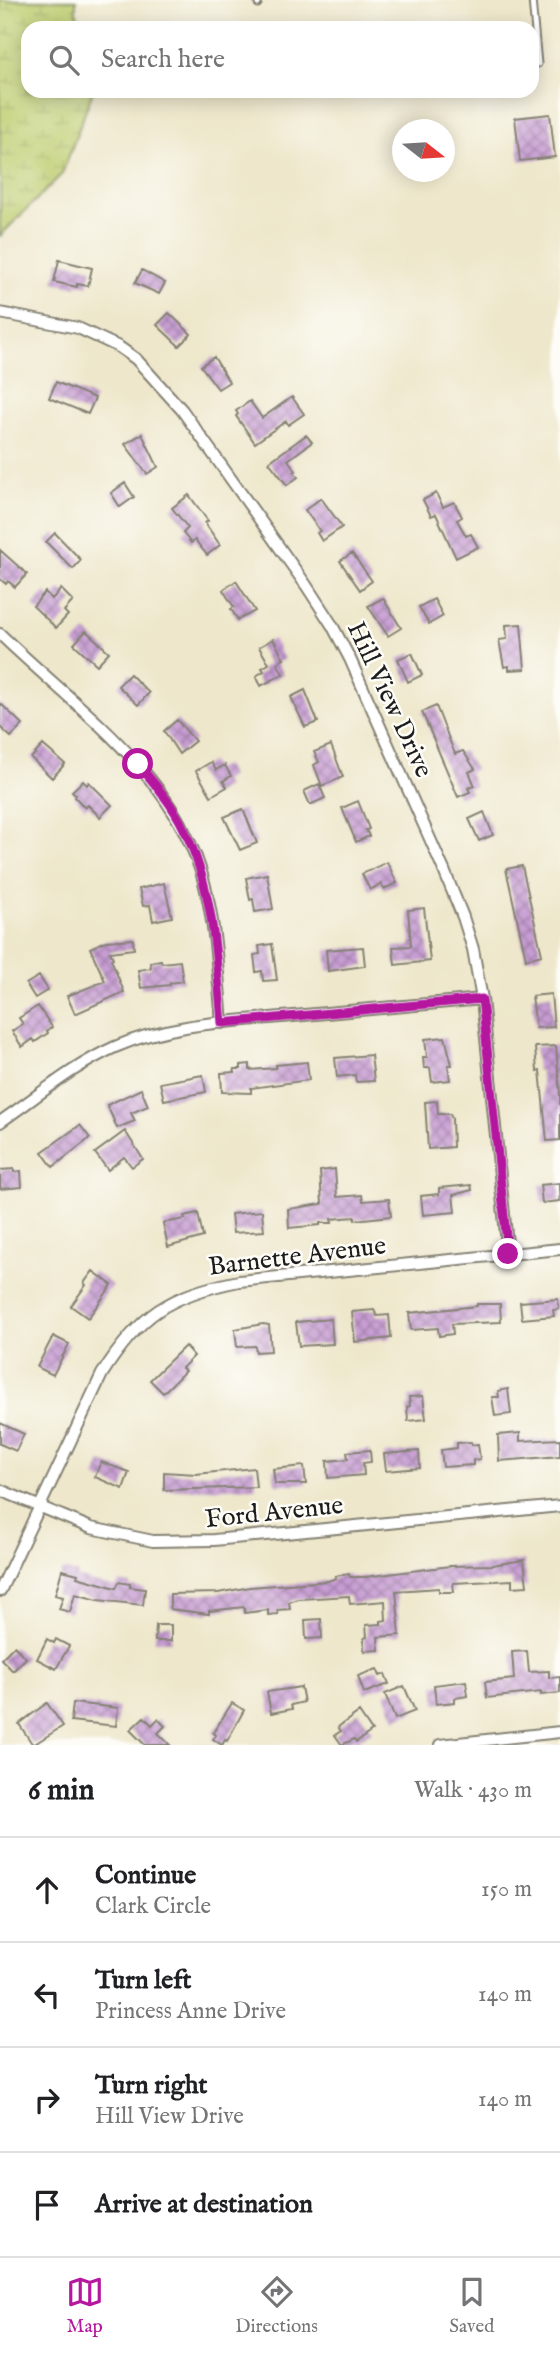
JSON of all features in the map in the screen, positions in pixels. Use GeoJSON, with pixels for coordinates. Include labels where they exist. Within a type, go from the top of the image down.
{"type":"FeatureCollection","features":[{"type":"Feature","properties":{"kind":"street","name":"Hill View Drive"},"geometry":{"type":"LineString","coordinates":[[0,313],[78,328],[119,346],[136,359],[182,410],[332,625],[350,659],[443,868],[473,949],[482,999],[508,1254]]}},
{"type":"Feature","properties":{"kind":"street"},"geometry":{"type":"LineString","coordinates":[[0,634],[138,764],[160,789],[184,827],[210,906],[222,1023]]}},
{"type":"Feature","properties":{"kind":"street"},"geometry":{"type":"LineString","coordinates":[[0,1122],[62,1076],[116,1047],[169,1030],[482,999]]}},
{"type":"Feature","properties":{"kind":"street","name":"Barnette Avenue"},"geometry":{"type":"LineString","coordinates":[[0,1591],[109,1363],[148,1317],[170,1303],[213,1286],[239,1281],[560,1249]]}},
{"type":"Feature","properties":{"kind":"street","name":"Ford Avenue"},"geometry":{"type":"LineString","coordinates":[[0,1490],[91,1528],[153,1541],[183,1542],[560,1506]]}},
{"type":"Feature","properties":{"kind":"street"},"geometry":{"type":"LineString","coordinates":[[440,1745],[560,1732]]}},
{"type":"Feature","properties":{"kind":"lane"},"geometry":{"type":"LineString","coordinates":[[532,0],[534,21]]}},
{"type":"Feature","properties":{"kind":"green space"},"geometry":{"type":"Polygon","coordinates":[[[0,0],[76,0],[79,21],[21,21],[21,98],[90,98],[62,174],[0,236],[0,0]]]}},
{"type":"Feature","properties":{"kind":"building"},"geometry":{"type":"Polygon","coordinates":[[[550,114],[555,157],[520,161],[515,118],[550,114]]]}},
{"type":"Feature","properties":{"kind":"building"},"geometry":{"type":"Polygon","coordinates":[[[59,260],[92,268],[88,286],[77,284],[77,287],[54,282],[59,260]]]}},
{"type":"Feature","properties":{"kind":"building"},"geometry":{"type":"Polygon","coordinates":[[[142,270],[165,283],[159,294],[135,283],[142,270]]]}},
{"type":"Feature","properties":{"kind":"building"},"geometry":{"type":"Polygon","coordinates":[[[169,313],[191,334],[179,346],[157,325],[169,313]]]}},
{"type":"Feature","properties":{"kind":"building"},"geometry":{"type":"Polygon","coordinates":[[[214,357],[229,382],[218,389],[201,366],[214,357]]]}},
{"type":"Feature","properties":{"kind":"building"},"geometry":{"type":"Polygon","coordinates":[[[56,382],[95,398],[88,414],[49,398],[56,382]]]}},
{"type":"Feature","properties":{"kind":"building"},"geometry":{"type":"Polygon","coordinates":[[[292,397],[304,414],[288,425],[286,421],[255,443],[236,416],[236,411],[250,401],[262,418],[292,397]]]}},
{"type":"Feature","properties":{"kind":"building"},"geometry":{"type":"Polygon","coordinates":[[[142,434],[158,467],[147,474],[125,444],[142,434]]]}},
{"type":"Feature","properties":{"kind":"building"},"geometry":{"type":"Polygon","coordinates":[[[306,435],[312,442],[288,460],[298,477],[287,485],[269,462],[306,435]]]}},
{"type":"Feature","properties":{"kind":"building"},"geometry":{"type":"Polygon","coordinates":[[[125,483],[134,497],[120,507],[111,493],[125,483]]]}},
{"type":"Feature","properties":{"kind":"building"},"geometry":{"type":"Polygon","coordinates":[[[436,493],[443,507],[454,502],[462,517],[457,520],[466,536],[471,534],[478,547],[456,558],[436,514],[431,516],[423,500],[436,493]]]}},
{"type":"Feature","properties":{"kind":"building"},"geometry":{"type":"Polygon","coordinates":[[[189,495],[208,521],[205,523],[220,545],[207,555],[195,540],[191,543],[183,533],[188,528],[172,508],[189,495]]]}},
{"type":"Feature","properties":{"kind":"building"},"geometry":{"type":"Polygon","coordinates":[[[321,498],[342,527],[322,541],[317,533],[320,531],[305,510],[321,498]]]}},
{"type":"Feature","properties":{"kind":"building"},"geometry":{"type":"Polygon","coordinates":[[[55,533],[81,560],[73,569],[46,542],[55,533]]]}},
{"type":"Feature","properties":{"kind":"building"},"geometry":{"type":"Polygon","coordinates":[[[0,550],[27,574],[15,587],[0,579],[0,550]]]}},
{"type":"Feature","properties":{"kind":"building"},"geometry":{"type":"Polygon","coordinates":[[[352,553],[372,581],[360,590],[340,561],[352,553]]]}},
{"type":"Feature","properties":{"kind":"building"},"geometry":{"type":"Polygon","coordinates":[[[236,581],[255,611],[238,620],[231,609],[234,607],[223,590],[236,581]]]}},
{"type":"Feature","properties":{"kind":"building"},"geometry":{"type":"Polygon","coordinates":[[[61,589],[73,601],[64,611],[68,615],[56,628],[33,606],[45,592],[52,599],[61,589]]]}},
{"type":"Feature","properties":{"kind":"building"},"geometry":{"type":"Polygon","coordinates":[[[383,598],[401,628],[388,636],[368,606],[383,598]]]}},
{"type":"Feature","properties":{"kind":"building"},"geometry":{"type":"Polygon","coordinates":[[[434,599],[443,616],[429,624],[419,607],[434,599]]]}},
{"type":"Feature","properties":{"kind":"building"},"geometry":{"type":"Polygon","coordinates":[[[521,624],[525,669],[509,670],[509,666],[504,667],[499,640],[507,639],[506,625],[521,624]]]}},
{"type":"Feature","properties":{"kind":"building"},"geometry":{"type":"Polygon","coordinates":[[[86,631],[109,652],[97,665],[74,644],[86,631]]]}},
{"type":"Feature","properties":{"kind":"building"},"geometry":{"type":"Polygon","coordinates":[[[273,639],[284,659],[277,663],[283,674],[261,686],[256,676],[269,664],[259,647],[273,639]]]}},
{"type":"Feature","properties":{"kind":"building"},"geometry":{"type":"Polygon","coordinates":[[[412,653],[422,675],[408,682],[398,659],[412,653]]]}},
{"type":"Feature","properties":{"kind":"building"},"geometry":{"type":"Polygon","coordinates":[[[130,674],[149,693],[138,705],[118,686],[130,674]]]}},
{"type":"Feature","properties":{"kind":"building"},"geometry":{"type":"Polygon","coordinates":[[[305,690],[318,722],[305,727],[291,697],[305,690]]]}},
{"type":"Feature","properties":{"kind":"building"},"geometry":{"type":"Polygon","coordinates":[[[0,703],[23,725],[11,737],[0,727],[0,703]]]}},
{"type":"Feature","properties":{"kind":"building"},"geometry":{"type":"Polygon","coordinates":[[[436,706],[455,754],[463,751],[475,769],[469,772],[475,786],[468,788],[470,792],[458,797],[422,712],[436,706]]]}},
{"type":"Feature","properties":{"kind":"building"},"geometry":{"type":"Polygon","coordinates":[[[177,720],[195,741],[179,754],[164,731],[177,720]]]}},
{"type":"Feature","properties":{"kind":"building"},"geometry":{"type":"Polygon","coordinates":[[[43,745],[65,764],[52,778],[31,758],[43,745]]]}},
{"type":"Feature","properties":{"kind":"building"},"geometry":{"type":"Polygon","coordinates":[[[331,745],[343,777],[322,786],[314,765],[319,762],[314,752],[331,745]]]}},
{"type":"Feature","properties":{"kind":"building"},"geometry":{"type":"Polygon","coordinates":[[[211,762],[216,770],[225,765],[231,776],[223,781],[227,787],[211,796],[196,771],[211,762]]]}},
{"type":"Feature","properties":{"kind":"building"},"geometry":{"type":"Polygon","coordinates":[[[83,781],[87,785],[89,782],[112,805],[100,817],[88,805],[85,808],[72,791],[83,781]]]}},
{"type":"Feature","properties":{"kind":"building"},"geometry":{"type":"Polygon","coordinates":[[[319,784],[325,798],[310,805],[304,791],[319,784]]]}},
{"type":"Feature","properties":{"kind":"building"},"geometry":{"type":"Polygon","coordinates":[[[358,801],[369,836],[356,842],[342,808],[358,801]]]}},
{"type":"Feature","properties":{"kind":"building"},"geometry":{"type":"Polygon","coordinates":[[[243,809],[257,843],[240,850],[224,817],[243,809]]]}},
{"type":"Feature","properties":{"kind":"building"},"geometry":{"type":"Polygon","coordinates":[[[484,812],[493,835],[479,841],[469,819],[484,812]]]}},
{"type":"Feature","properties":{"kind":"building"},"geometry":{"type":"Polygon","coordinates":[[[387,862],[397,883],[384,889],[381,884],[370,890],[362,874],[387,862]]]}},
{"type":"Feature","properties":{"kind":"building"},"geometry":{"type":"Polygon","coordinates":[[[522,866],[542,955],[526,959],[506,869],[522,866]]]}},
{"type":"Feature","properties":{"kind":"building"},"geometry":{"type":"Polygon","coordinates":[[[267,874],[273,909],[255,912],[246,878],[267,874]]]}},
{"type":"Feature","properties":{"kind":"building"},"geometry":{"type":"Polygon","coordinates":[[[164,883],[172,917],[153,921],[150,905],[143,906],[139,889],[164,883]]]}},
{"type":"Feature","properties":{"kind":"building"},"geometry":{"type":"Polygon","coordinates":[[[424,908],[430,961],[395,965],[393,947],[411,946],[408,910],[424,908]]]}},
{"type":"Feature","properties":{"kind":"building"},"geometry":{"type":"Polygon","coordinates":[[[133,939],[134,949],[110,952],[124,992],[75,1014],[67,996],[105,981],[90,948],[106,941],[133,939]]]}},
{"type":"Feature","properties":{"kind":"building"},"geometry":{"type":"Polygon","coordinates":[[[272,944],[277,980],[263,981],[262,971],[256,972],[254,955],[260,954],[259,946],[272,944]]]}},
{"type":"Feature","properties":{"kind":"building"},"geometry":{"type":"Polygon","coordinates":[[[363,947],[365,966],[328,971],[326,950],[363,947]]]}},
{"type":"Feature","properties":{"kind":"building"},"geometry":{"type":"Polygon","coordinates":[[[161,960],[162,963],[180,961],[183,981],[141,988],[138,970],[151,968],[150,962],[161,960]]]}},
{"type":"Feature","properties":{"kind":"building"},"geometry":{"type":"Polygon","coordinates":[[[39,976],[48,990],[35,998],[26,984],[39,976]]]}},
{"type":"Feature","properties":{"kind":"building"},"geometry":{"type":"Polygon","coordinates":[[[551,994],[554,1027],[536,1028],[532,996],[551,994]]]}},
{"type":"Feature","properties":{"kind":"building"},"geometry":{"type":"Polygon","coordinates":[[[38,1006],[52,1027],[35,1042],[33,1039],[22,1047],[12,1031],[23,1024],[19,1018],[38,1006]]]}},
{"type":"Feature","properties":{"kind":"building"},"geometry":{"type":"Polygon","coordinates":[[[445,1037],[452,1065],[448,1065],[450,1080],[432,1082],[430,1068],[424,1068],[423,1057],[427,1057],[425,1039],[445,1037]]]}},
{"type":"Feature","properties":{"kind":"building"},"geometry":{"type":"Polygon","coordinates":[[[556,1046],[560,1140],[547,1141],[535,1047],[556,1046]]]}},
{"type":"Feature","properties":{"kind":"building"},"geometry":{"type":"Polygon","coordinates":[[[371,1055],[374,1081],[356,1082],[355,1075],[337,1077],[335,1058],[371,1055]]]}},
{"type":"Feature","properties":{"kind":"building"},"geometry":{"type":"Polygon","coordinates":[[[307,1062],[309,1080],[251,1088],[251,1093],[222,1092],[221,1073],[235,1072],[234,1069],[241,1069],[241,1065],[250,1064],[250,1070],[307,1062]]]}},
{"type":"Feature","properties":{"kind":"building"},"geometry":{"type":"Polygon","coordinates":[[[203,1075],[206,1092],[164,1100],[160,1083],[203,1075]]]}},
{"type":"Feature","properties":{"kind":"building"},"geometry":{"type":"Polygon","coordinates":[[[141,1089],[148,1106],[131,1113],[135,1121],[117,1128],[107,1105],[141,1089]]]}},
{"type":"Feature","properties":{"kind":"building"},"geometry":{"type":"Polygon","coordinates":[[[437,1101],[438,1114],[450,1114],[452,1119],[453,1147],[428,1149],[425,1102],[437,1101]]]}},
{"type":"Feature","properties":{"kind":"building"},"geometry":{"type":"Polygon","coordinates":[[[80,1125],[90,1138],[53,1167],[42,1152],[80,1125]]]}},
{"type":"Feature","properties":{"kind":"building"},"geometry":{"type":"Polygon","coordinates":[[[125,1131],[143,1159],[132,1167],[124,1157],[108,1170],[95,1153],[125,1131]]]}},
{"type":"Feature","properties":{"kind":"building"},"geometry":{"type":"Polygon","coordinates":[[[14,1169],[14,1172],[21,1171],[22,1187],[0,1189],[0,1170],[14,1169]]]}},
{"type":"Feature","properties":{"kind":"building"},"geometry":{"type":"Polygon","coordinates":[[[335,1169],[337,1197],[362,1195],[363,1201],[389,1199],[391,1216],[355,1220],[355,1217],[331,1219],[332,1223],[289,1228],[288,1209],[322,1204],[320,1171],[335,1169]]]}},
{"type":"Feature","properties":{"kind":"building"},"geometry":{"type":"Polygon","coordinates":[[[560,1183],[560,1201],[542,1203],[540,1185],[560,1183]]]}},
{"type":"Feature","properties":{"kind":"building"},"geometry":{"type":"Polygon","coordinates":[[[471,1185],[472,1190],[453,1195],[455,1212],[423,1215],[421,1196],[439,1194],[439,1188],[471,1185]]]}},
{"type":"Feature","properties":{"kind":"building"},"geometry":{"type":"Polygon","coordinates":[[[262,1211],[264,1231],[233,1233],[231,1214],[262,1211]]]}},
{"type":"Feature","properties":{"kind":"building"},"geometry":{"type":"Polygon","coordinates":[[[198,1213],[203,1237],[168,1247],[163,1223],[185,1219],[184,1216],[198,1213]]]}},
{"type":"Feature","properties":{"kind":"building"},"geometry":{"type":"Polygon","coordinates":[[[93,1271],[112,1285],[88,1318],[71,1306],[93,1271]]]}},
{"type":"Feature","properties":{"kind":"building"},"geometry":{"type":"Polygon","coordinates":[[[558,1299],[559,1309],[553,1310],[554,1316],[522,1319],[520,1302],[558,1299]]]}},
{"type":"Feature","properties":{"kind":"building"},"geometry":{"type":"Polygon","coordinates":[[[477,1304],[500,1304],[501,1322],[452,1324],[453,1334],[439,1336],[438,1328],[411,1330],[409,1313],[477,1304]]]}},
{"type":"Feature","properties":{"kind":"building"},"geometry":{"type":"Polygon","coordinates":[[[374,1310],[377,1316],[389,1315],[391,1338],[355,1342],[352,1312],[374,1310]]]}},
{"type":"Feature","properties":{"kind":"building"},"geometry":{"type":"Polygon","coordinates":[[[331,1319],[333,1344],[299,1346],[296,1322],[331,1319]]]}},
{"type":"Feature","properties":{"kind":"building"},"geometry":{"type":"Polygon","coordinates":[[[269,1325],[271,1351],[256,1352],[255,1346],[237,1347],[235,1329],[269,1325]]]}},
{"type":"Feature","properties":{"kind":"building"},"geometry":{"type":"Polygon","coordinates":[[[53,1336],[69,1344],[53,1375],[37,1367],[53,1336]]]}},
{"type":"Feature","properties":{"kind":"building"},"geometry":{"type":"Polygon","coordinates":[[[185,1346],[194,1356],[182,1368],[185,1371],[163,1393],[150,1380],[185,1346]]]}},
{"type":"Feature","properties":{"kind":"building"},"geometry":{"type":"Polygon","coordinates":[[[508,1389],[511,1414],[495,1416],[492,1397],[499,1397],[498,1391],[508,1389]]]}},
{"type":"Feature","properties":{"kind":"building"},"geometry":{"type":"Polygon","coordinates":[[[423,1396],[426,1419],[408,1421],[409,1397],[423,1396]]]}},
{"type":"Feature","properties":{"kind":"building"},"geometry":{"type":"Polygon","coordinates":[[[0,1423],[24,1434],[16,1451],[0,1444],[0,1423]]]}},
{"type":"Feature","properties":{"kind":"building"},"geometry":{"type":"Polygon","coordinates":[[[520,1433],[520,1441],[560,1439],[560,1456],[499,1461],[498,1435],[520,1433]]]}},
{"type":"Feature","properties":{"kind":"building"},"geometry":{"type":"Polygon","coordinates":[[[471,1442],[472,1445],[478,1444],[480,1459],[473,1460],[473,1465],[443,1467],[441,1450],[457,1448],[457,1443],[471,1442]]]}},
{"type":"Feature","properties":{"kind":"building"},"geometry":{"type":"Polygon","coordinates":[[[370,1450],[371,1462],[363,1463],[364,1475],[328,1478],[327,1461],[348,1459],[347,1452],[370,1450]]]}},
{"type":"Feature","properties":{"kind":"building"},"geometry":{"type":"Polygon","coordinates":[[[419,1451],[420,1468],[386,1471],[384,1454],[419,1451]]]}},
{"type":"Feature","properties":{"kind":"building"},"geometry":{"type":"Polygon","coordinates":[[[101,1462],[129,1472],[123,1489],[95,1477],[101,1462]]]}},
{"type":"Feature","properties":{"kind":"building"},"geometry":{"type":"Polygon","coordinates":[[[304,1466],[306,1484],[275,1484],[273,1469],[304,1466]]]}},
{"type":"Feature","properties":{"kind":"building"},"geometry":{"type":"Polygon","coordinates":[[[254,1468],[256,1487],[164,1490],[164,1472],[196,1474],[254,1468]]]}},
{"type":"Feature","properties":{"kind":"building"},"geometry":{"type":"Polygon","coordinates":[[[524,1560],[527,1586],[512,1587],[512,1580],[453,1583],[454,1592],[439,1592],[439,1588],[396,1591],[400,1635],[378,1637],[379,1650],[364,1651],[364,1638],[367,1637],[366,1625],[381,1624],[381,1621],[386,1620],[385,1601],[350,1604],[349,1596],[298,1599],[289,1602],[290,1609],[277,1610],[278,1614],[268,1615],[268,1610],[245,1613],[244,1607],[209,1611],[209,1614],[170,1609],[170,1594],[218,1593],[250,1587],[328,1581],[336,1578],[335,1576],[349,1574],[350,1577],[365,1577],[524,1560]]]}},
{"type":"Feature","properties":{"kind":"building"},"geometry":{"type":"Polygon","coordinates":[[[62,1570],[116,1588],[119,1582],[145,1589],[143,1605],[98,1600],[75,1594],[70,1612],[59,1609],[63,1597],[55,1595],[62,1570]]]}},
{"type":"Feature","properties":{"kind":"building"},"geometry":{"type":"Polygon","coordinates":[[[321,1619],[322,1638],[306,1639],[305,1620],[321,1619]]]}},
{"type":"Feature","properties":{"kind":"building"},"geometry":{"type":"Polygon","coordinates":[[[156,1625],[171,1625],[171,1641],[155,1641],[156,1625]]]}},
{"type":"Feature","properties":{"kind":"building"},"geometry":{"type":"Polygon","coordinates":[[[47,1639],[54,1643],[56,1639],[69,1646],[56,1669],[37,1659],[47,1639]]]}},
{"type":"Feature","properties":{"kind":"building"},"geometry":{"type":"Polygon","coordinates":[[[14,1646],[26,1658],[13,1671],[1,1659],[14,1646]]]}},
{"type":"Feature","properties":{"kind":"building"},"geometry":{"type":"Polygon","coordinates":[[[527,1651],[529,1672],[549,1671],[549,1678],[560,1677],[560,1693],[541,1695],[541,1692],[487,1698],[485,1682],[514,1679],[512,1652],[527,1651]]]}},
{"type":"Feature","properties":{"kind":"building"},"geometry":{"type":"Polygon","coordinates":[[[377,1669],[380,1676],[385,1674],[389,1684],[364,1693],[358,1676],[377,1669]]]}},
{"type":"Feature","properties":{"kind":"building"},"geometry":{"type":"Polygon","coordinates":[[[466,1681],[468,1696],[455,1698],[455,1702],[436,1704],[434,1685],[466,1681]]]}},
{"type":"Feature","properties":{"kind":"building"},"geometry":{"type":"Polygon","coordinates":[[[404,1686],[415,1711],[395,1719],[385,1694],[404,1686]]]}},
{"type":"Feature","properties":{"kind":"building"},"geometry":{"type":"Polygon","coordinates":[[[301,1687],[304,1702],[291,1705],[292,1709],[271,1713],[267,1692],[301,1687]]]}},
{"type":"Feature","properties":{"kind":"building"},"geometry":{"type":"Polygon","coordinates":[[[47,1703],[63,1726],[33,1745],[19,1724],[47,1703]]]}},
{"type":"Feature","properties":{"kind":"building"},"geometry":{"type":"Polygon","coordinates":[[[73,1703],[118,1708],[116,1726],[71,1721],[73,1703]]]}},
{"type":"Feature","properties":{"kind":"building"},"geometry":{"type":"Polygon","coordinates":[[[232,1703],[244,1710],[227,1741],[222,1745],[213,1739],[216,1735],[213,1733],[232,1703]]]}},
{"type":"Feature","properties":{"kind":"building"},"geometry":{"type":"Polygon","coordinates":[[[359,1712],[372,1731],[356,1742],[354,1739],[342,1745],[335,1735],[341,1731],[338,1727],[359,1712]]]}},
{"type":"Feature","properties":{"kind":"building"},"geometry":{"type":"Polygon","coordinates":[[[144,1717],[152,1725],[158,1719],[165,1726],[158,1733],[170,1745],[145,1745],[130,1730],[144,1717]]]}},
{"type":"Feature","properties":{"kind":"route"},"geometry":{"type":"LineString","coordinates":[[138,764],[160,789],[184,827],[205,883],[214,930],[222,1023],[482,999],[508,1254]]}}]}
